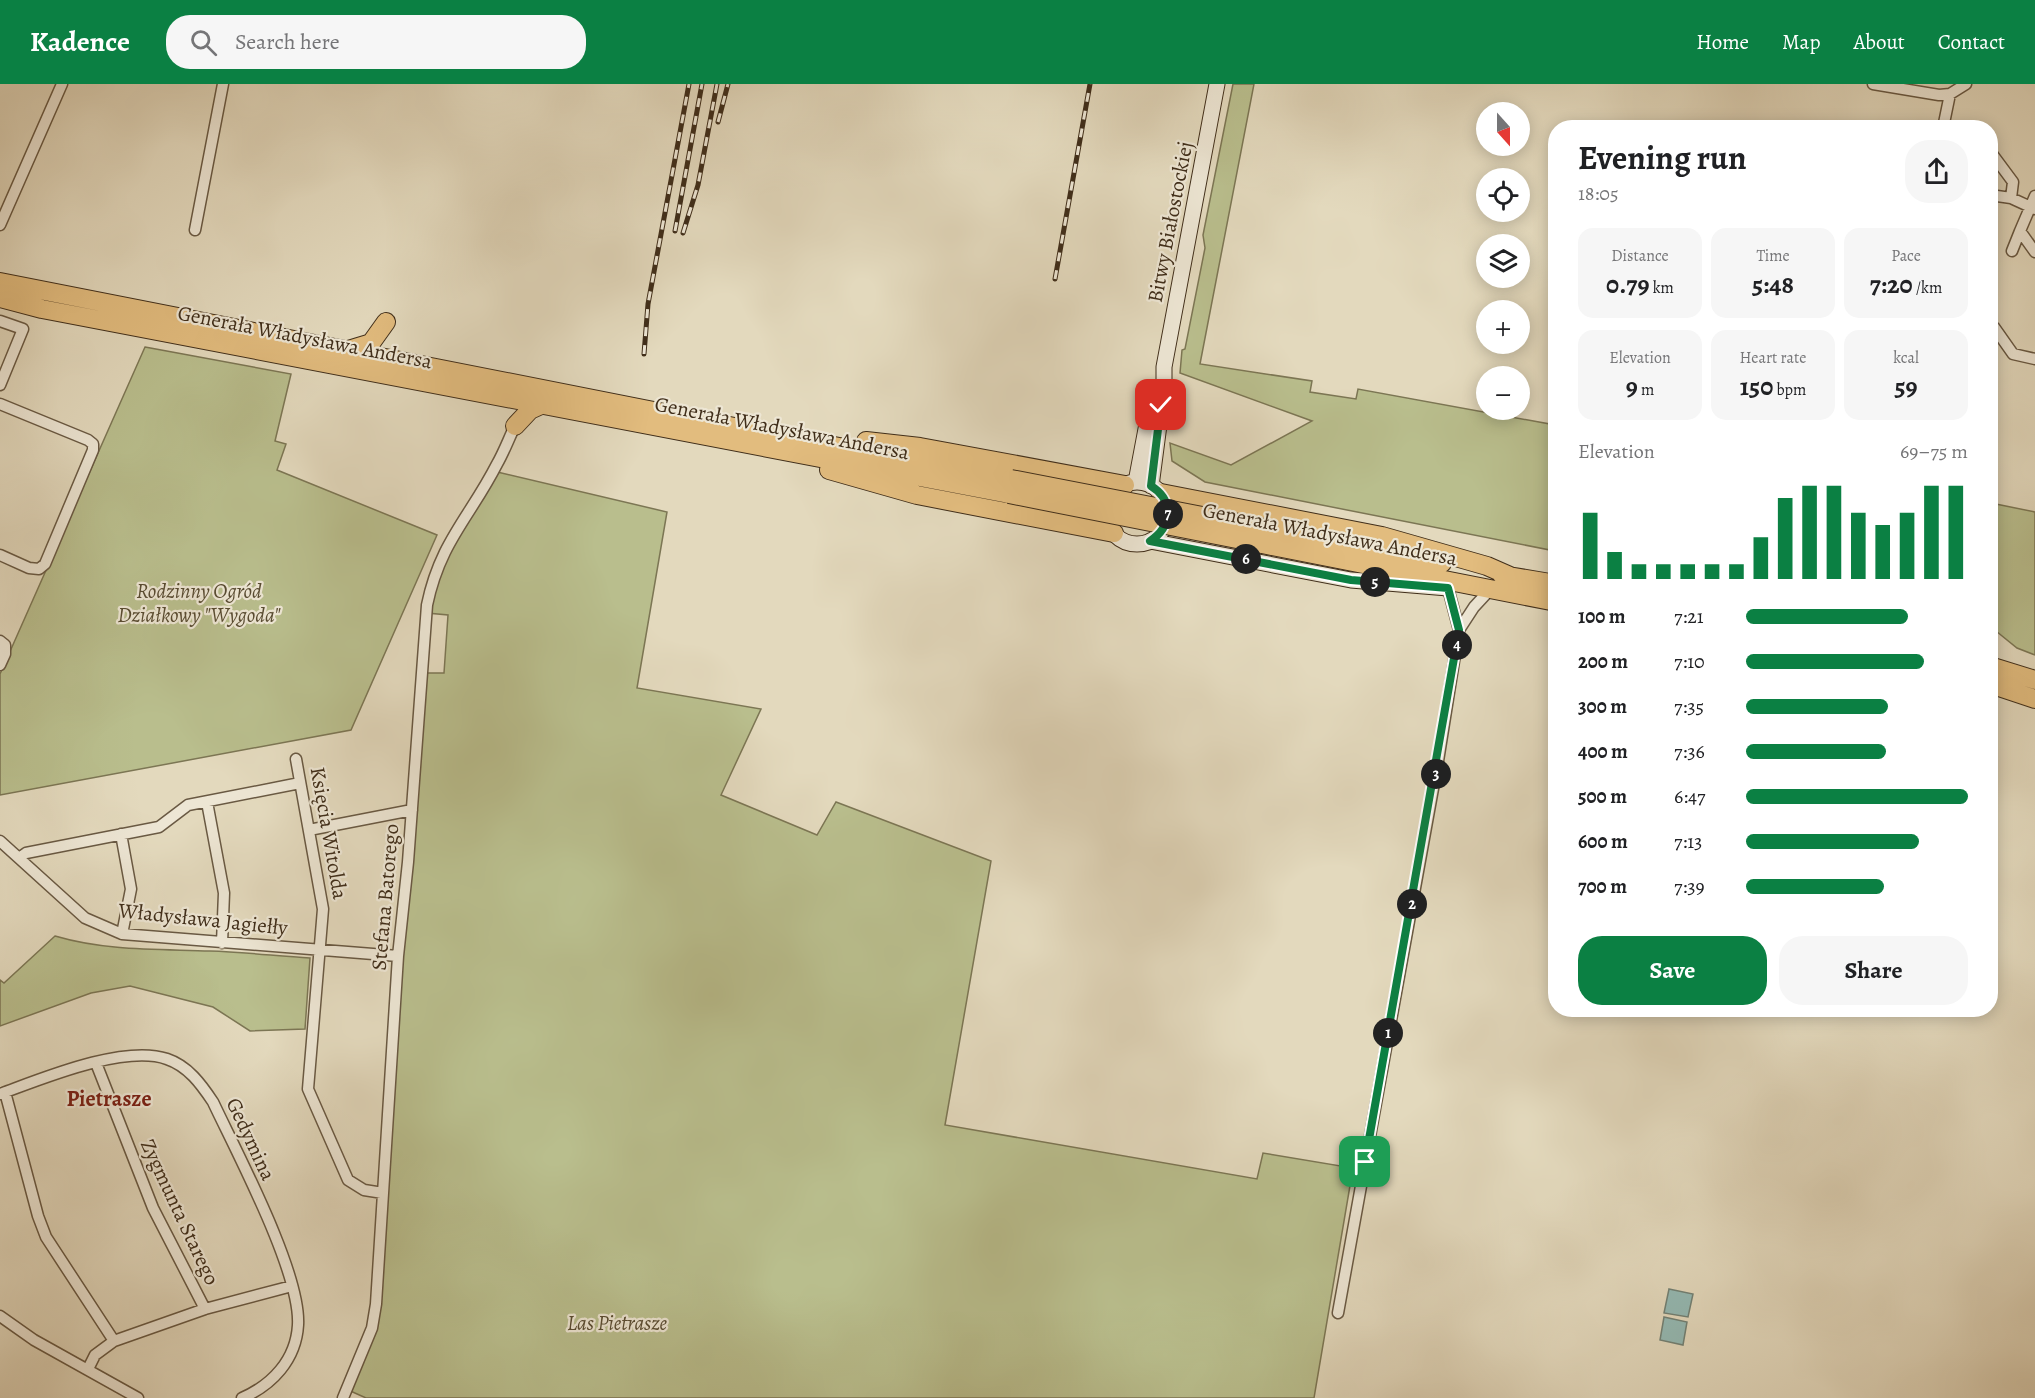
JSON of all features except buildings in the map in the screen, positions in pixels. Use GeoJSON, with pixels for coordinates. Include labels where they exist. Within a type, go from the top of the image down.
{"type":"FeatureCollection","features":[{"type":"Feature","properties":{"kind":"highway","name":"Generała Władysława Andersa"},"geometry":{"type":"LineString","coordinates":[[0,281],[21,287],[404,361],[772,442]]}},
{"type":"Feature","properties":{"kind":"highway","name":"Generała Władysława Andersa"},"geometry":{"type":"LineString","coordinates":[[0,298],[42,309],[541,405],[772,442],[1263,536],[1508,585],[1548,599]]}},
{"type":"Feature","properties":{"kind":"highway"},"geometry":{"type":"LineString","coordinates":[[0,304],[42,309]]}},
{"type":"Feature","properties":{"kind":"highway"},"geometry":{"type":"LineString","coordinates":[[348,350],[371,343],[386,322],[392,346],[404,361]]}},
{"type":"Feature","properties":{"kind":"highway"},"geometry":{"type":"LineString","coordinates":[[501,397],[514,416],[515,426]]}},
{"type":"Feature","properties":{"kind":"highway"},"geometry":{"type":"LineString","coordinates":[[515,426],[530,410],[541,405]]}},
{"type":"Feature","properties":{"kind":"highway"},"geometry":{"type":"LineString","coordinates":[[772,442],[802,435],[920,447],[1130,484]]}},
{"type":"Feature","properties":{"kind":"highway"},"geometry":{"type":"LineString","coordinates":[[772,442],[797,461],[897,491],[1114,533]]}},
{"type":"Feature","properties":{"kind":"highway"},"geometry":{"type":"LineString","coordinates":[[1156,489],[1382,536],[1487,566],[1508,585],[1486,594],[1448,588]]}},
{"type":"Feature","properties":{"kind":"highway","name":"Generała Władysława Andersa"},"geometry":{"type":"LineString","coordinates":[[1508,585],[1548,584]]}},
{"type":"Feature","properties":{"kind":"highway"},"geometry":{"type":"LineString","coordinates":[[1998,668],[2035,680]]}},
{"type":"Feature","properties":{"kind":"highway"},"geometry":{"type":"LineString","coordinates":[[1998,687],[2035,699]]}},
{"type":"Feature","properties":{"kind":"street"},"geometry":{"type":"LineString","coordinates":[[0,225],[62,84]]}},
{"type":"Feature","properties":{"kind":"street"},"geometry":{"type":"LineString","coordinates":[[195,230],[223,84]]}},
{"type":"Feature","properties":{"kind":"street","name":"Bitwy Białostockiej"},"geometry":{"type":"LineString","coordinates":[[1156,489],[1164,368],[1217,84]]}},
{"type":"Feature","properties":{"kind":"street"},"geometry":{"type":"LineString","coordinates":[[1872,84],[1932,95],[1950,94],[1966,84]]}},
{"type":"Feature","properties":{"kind":"street"},"geometry":{"type":"LineString","coordinates":[[1945,120],[1950,94]]}},
{"type":"Feature","properties":{"kind":"street"},"geometry":{"type":"LineString","coordinates":[[1998,162],[2013,182],[2011,198]]}},
{"type":"Feature","properties":{"kind":"street"},"geometry":{"type":"LineString","coordinates":[[1998,196],[2011,198],[2033,208]]}},
{"type":"Feature","properties":{"kind":"street"},"geometry":{"type":"LineString","coordinates":[[2012,251],[2033,208],[2035,196]]}},
{"type":"Feature","properties":{"kind":"street"},"geometry":{"type":"LineString","coordinates":[[2020,231],[2035,252]]}},
{"type":"Feature","properties":{"kind":"street"},"geometry":{"type":"LineString","coordinates":[[0,321],[23,328],[0,385]]}},
{"type":"Feature","properties":{"kind":"street"},"geometry":{"type":"LineString","coordinates":[[1998,333],[2013,354],[2035,359]]}},
{"type":"Feature","properties":{"kind":"street","name":"Bitwy Białostockiej"},"geometry":{"type":"LineString","coordinates":[[1130,484],[1154,386],[1164,368]]}},
{"type":"Feature","properties":{"kind":"street"},"geometry":{"type":"LineString","coordinates":[[0,404],[93,444],[93,450],[45,564],[39,568],[29,568],[1,558]]}},
{"type":"Feature","properties":{"kind":"street","name":"Stefana Batorego"},"geometry":{"type":"LineString","coordinates":[[345,1393],[372,1328],[398,956],[412,810],[427,605],[431,585],[448,543],[497,465],[515,426]]}},
{"type":"Feature","properties":{"kind":"street"},"geometry":{"type":"LineString","coordinates":[[1150,541],[1161,532],[1167,519],[1167,505],[1156,489],[1130,484],[1112,495],[1107,510],[1109,526],[1114,533],[1130,543],[1150,541],[1351,580],[1448,588],[1459,630]]}},
{"type":"Feature","properties":{"kind":"street"},"geometry":{"type":"LineString","coordinates":[[1338,1313],[1459,630],[1474,607],[1486,594]]}},
{"type":"Feature","properties":{"kind":"street"},"geometry":{"type":"LineString","coordinates":[[0,641],[4,645],[5,654],[0,665]]}},
{"type":"Feature","properties":{"kind":"street","name":"Księcia Witolda"},"geometry":{"type":"LineString","coordinates":[[296,759],[322,893],[308,1089],[348,1180],[364,1190],[383,1192]]}},
{"type":"Feature","properties":{"kind":"street"},"geometry":{"type":"LineString","coordinates":[[18,858],[26,853],[159,827],[168,822],[181,808],[300,783]]}},
{"type":"Feature","properties":{"kind":"street"},"geometry":{"type":"LineString","coordinates":[[207,802],[224,893],[222,943]]}},
{"type":"Feature","properties":{"kind":"street"},"geometry":{"type":"LineString","coordinates":[[309,830],[412,810]]}},
{"type":"Feature","properties":{"kind":"street"},"geometry":{"type":"LineString","coordinates":[[121,834],[131,890],[122,934]]}},
{"type":"Feature","properties":{"kind":"street","name":"Władysława Jagiełły"},"geometry":{"type":"LineString","coordinates":[[0,842],[85,918],[122,934],[398,956]]}},
{"type":"Feature","properties":{"kind":"street","name":"Gedymina"},"geometry":{"type":"LineString","coordinates":[[3,1093],[96,1063],[142,1055],[166,1058],[185,1068],[201,1084],[213,1102],[275,1238],[292,1286],[298,1326],[293,1349],[270,1382],[242,1398]]}},
{"type":"Feature","properties":{"kind":"street","name":"Zygmunta Starego"},"geometry":{"type":"LineString","coordinates":[[96,1063],[153,1208],[205,1309]]}},
{"type":"Feature","properties":{"kind":"street"},"geometry":{"type":"LineString","coordinates":[[3,1093],[46,1237],[114,1341]]}},
{"type":"Feature","properties":{"kind":"street"},"geometry":{"type":"LineString","coordinates":[[88,1369],[95,1356],[114,1341],[205,1309],[292,1286]]}},
{"type":"Feature","properties":{"kind":"street"},"geometry":{"type":"LineString","coordinates":[[0,1316],[34,1340],[138,1398]]}},
{"type":"Feature","properties":{"kind":"green space"},"geometry":{"type":"Polygon","coordinates":[[[1233,84],[1254,84],[1200,364],[1312,381],[1310,392],[1356,399],[1358,389],[1476,411],[1476,420],[1528,420],[1548,424],[1548,550],[1205,482],[1172,461],[1170,443],[1231,465],[1312,421],[1180,373],[1182,350],[1185,349],[1205,248],[1203,235],[1233,84]]]}},
{"type":"Feature","properties":{"kind":"green space","name":"Rodzinny Ogród Działkowy \"Wygoda\""},"geometry":{"type":"Polygon","coordinates":[[[145,347],[291,374],[275,441],[286,444],[277,470],[437,535],[351,730],[0,795],[0,674],[145,347]]]}},
{"type":"Feature","properties":{"kind":"green space","name":"Las Pietrasze"},"geometry":{"type":"Polygon","coordinates":[[[493,471],[667,512],[637,688],[761,709],[721,795],[817,835],[836,802],[991,861],[945,1125],[1257,1179],[1263,1153],[1353,1168],[1314,1398],[366,1398],[346,1389],[372,1330],[422,673],[444,673],[448,615],[427,613],[432,585],[493,471]]]}},
{"type":"Feature","properties":{"kind":"green space"},"geometry":{"type":"Polygon","coordinates":[[[1998,504],[2035,512],[2035,655],[2017,648],[1998,633],[1998,504]]]}},
{"type":"Feature","properties":{"kind":"green space"},"geometry":{"type":"Polygon","coordinates":[[[55,936],[112,947],[310,958],[305,1029],[250,1031],[213,1007],[130,986],[91,993],[0,1026],[0,980],[4,983],[55,936]]]}},
{"type":"Feature","properties":{"kind":"water"},"geometry":{"type":"Polygon","coordinates":[[[1669,1289],[1693,1294],[1688,1317],[1664,1313],[1669,1289]]]}},
{"type":"Feature","properties":{"kind":"water"},"geometry":{"type":"Polygon","coordinates":[[[1664,1317],[1687,1322],[1683,1345],[1660,1340],[1664,1317]]]}},
{"type":"Feature","properties":{"kind":"railway"},"geometry":{"type":"LineString","coordinates":[[644,354],[648,304],[689,84]]}},
{"type":"Feature","properties":{"kind":"railway"},"geometry":{"type":"LineString","coordinates":[[675,231],[702,84]]}},
{"type":"Feature","properties":{"kind":"railway"},"geometry":{"type":"LineString","coordinates":[[683,233],[698,185],[717,84]]}},
{"type":"Feature","properties":{"kind":"railway"},"geometry":{"type":"LineString","coordinates":[[718,122],[728,84]]}},
{"type":"Feature","properties":{"kind":"railway"},"geometry":{"type":"LineString","coordinates":[[1055,279],[1090,84]]}},
{"type":"Feature","properties":{"kind":"district","name":"Pietrasze"},"geometry":{"type":"Point","coordinates":[109,1099]}},
{"type":"Feature","properties":{"kind":"route"},"geometry":{"type":"LineString","coordinates":[[1161,405],[1151,486],[1165,499],[1168,512],[1165,526],[1150,541],[1351,580],[1448,588],[1453,603],[1459,630],[1438,761],[1365,1162]]}}]}
